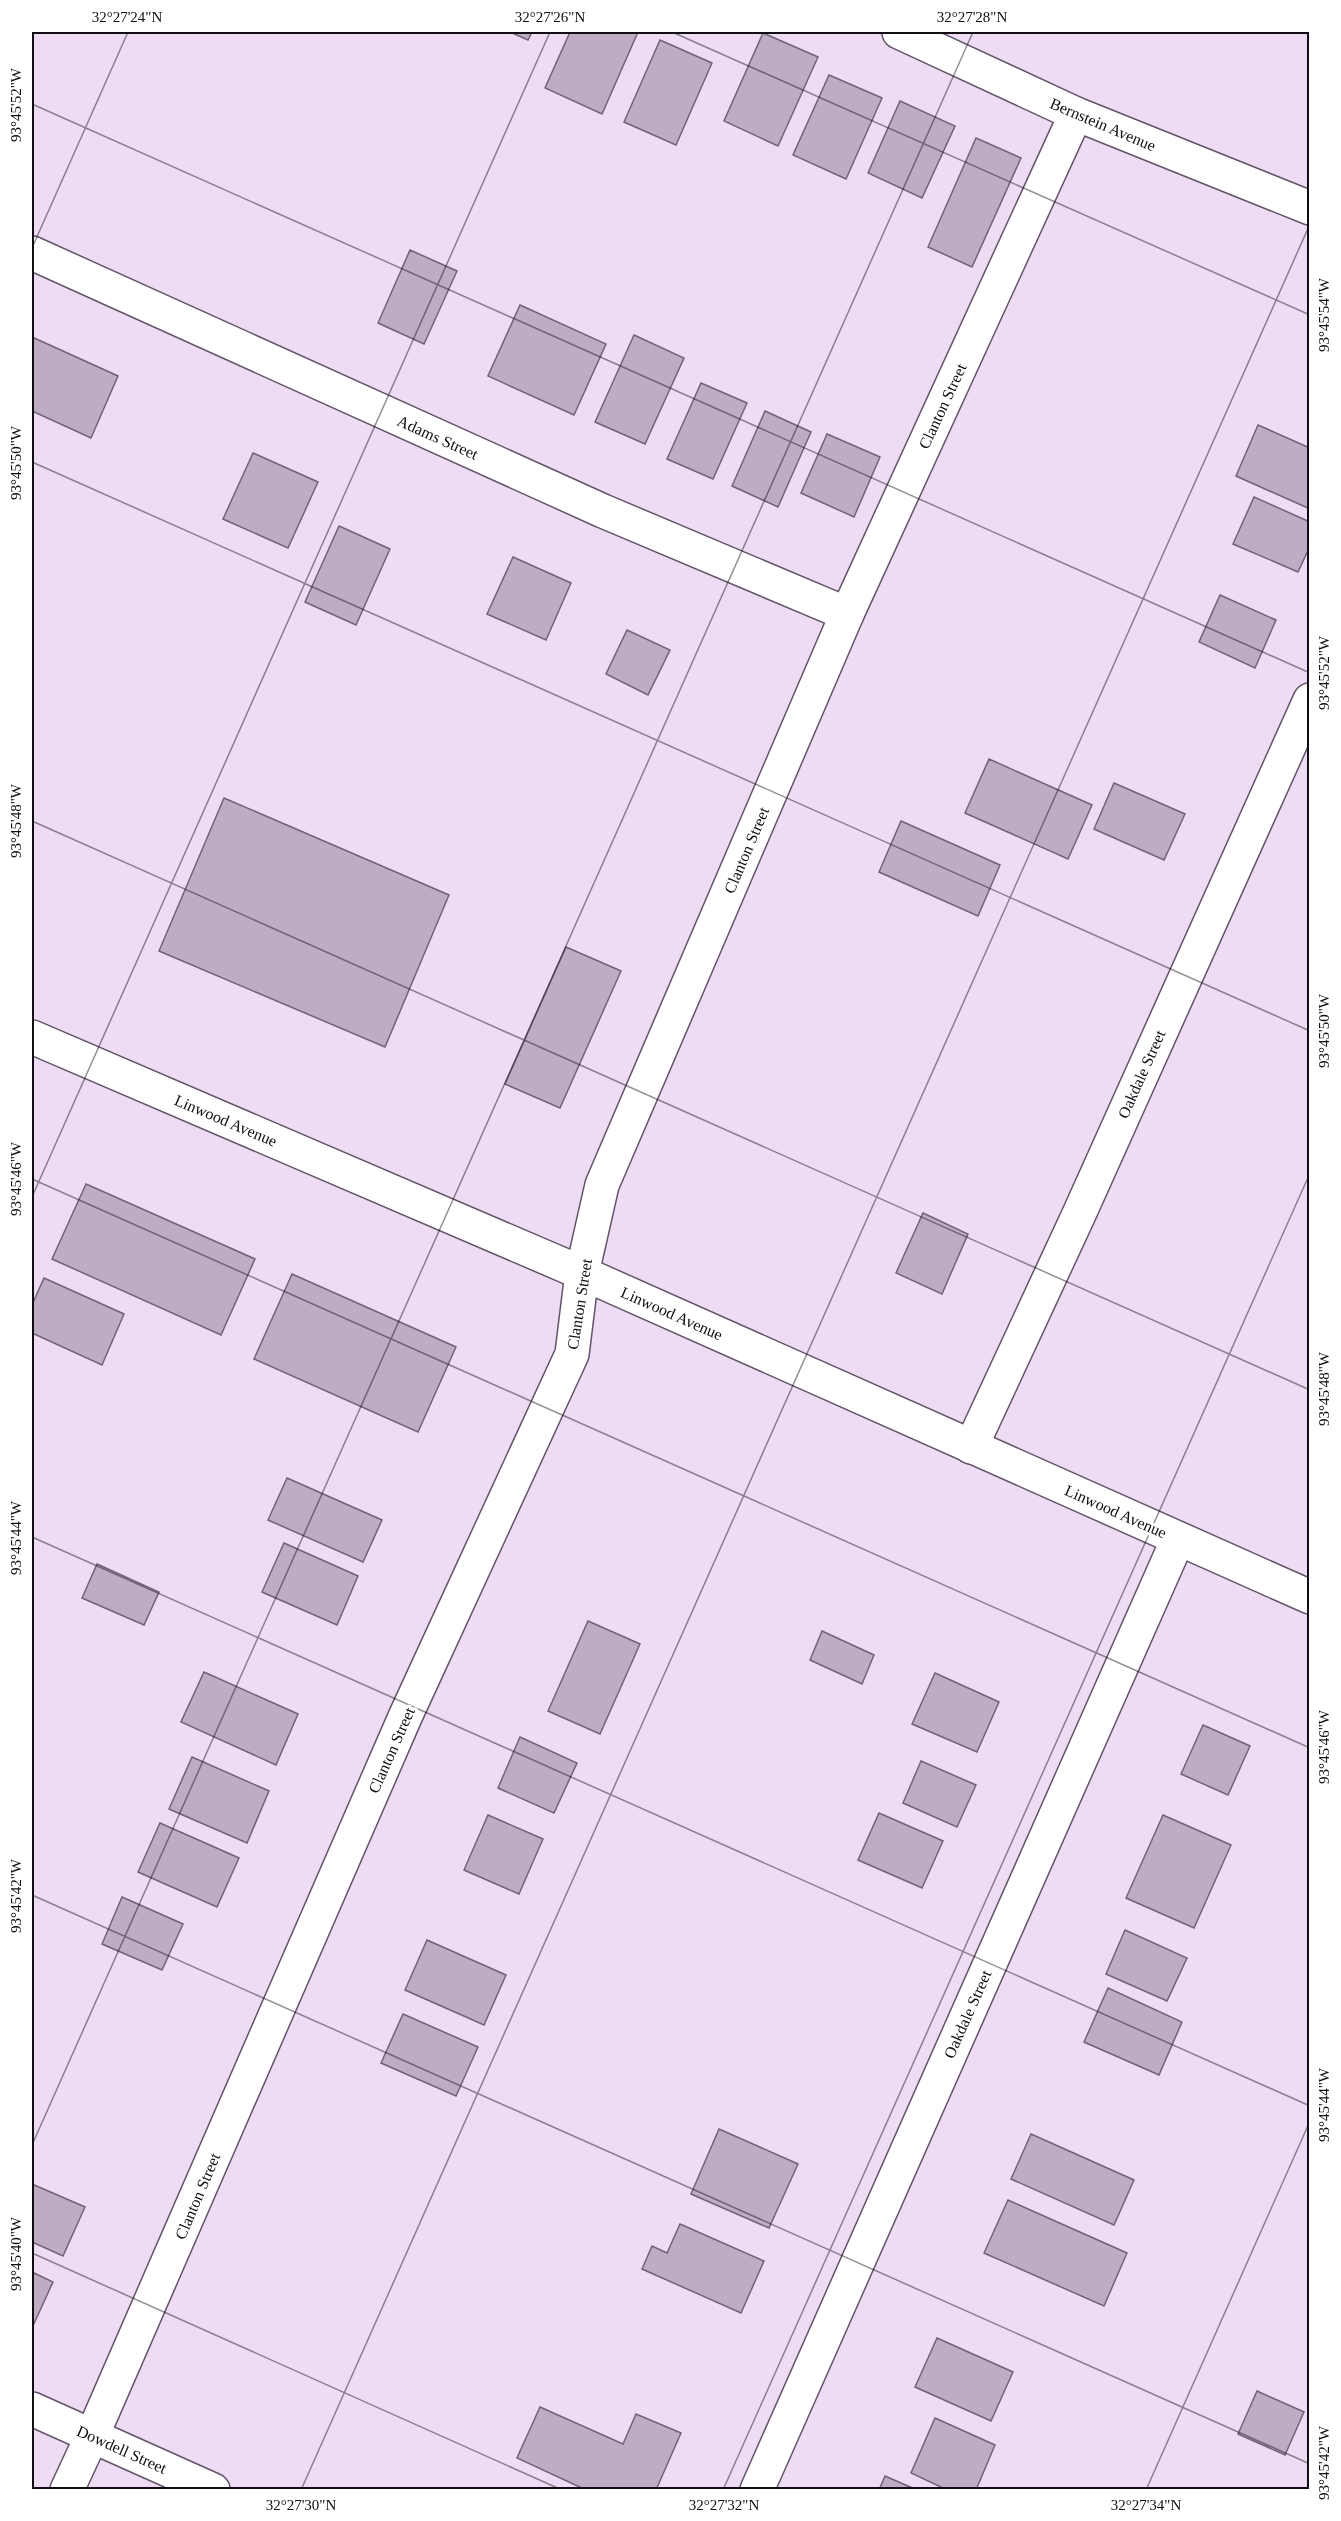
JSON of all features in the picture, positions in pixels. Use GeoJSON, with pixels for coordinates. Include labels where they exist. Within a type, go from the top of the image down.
{"type":"FeatureCollection","features":[{"type":"Feature","properties":{"kind":"street","name":"Bernstein Avenue"},"geometry":{"type":"LineString","coordinates":[[899,32],[1076,114],[1310,208]]}},
{"type":"Feature","properties":{"kind":"street","name":"Clanton Street"},"geometry":{"type":"LineString","coordinates":[[67,2490],[405,1717],[572,1354],[582,1273],[602,1185],[848,614],[1076,114]]}},
{"type":"Feature","properties":{"kind":"street","name":"Adams Street"},"geometry":{"type":"LineString","coordinates":[[32,254],[603,511],[848,614]]}},
{"type":"Feature","properties":{"kind":"street","name":"Oakdale Street"},"geometry":{"type":"LineString","coordinates":[[971,1447],[1080,1212],[1310,700]]}},
{"type":"Feature","properties":{"kind":"street","name":"Linwood Avenue"},"geometry":{"type":"LineString","coordinates":[[32,1039],[582,1273],[1310,1598]]}},
{"type":"Feature","properties":{"kind":"street","name":"Oakdale Street"},"geometry":{"type":"LineString","coordinates":[[757,2490],[1178,1539]]}},
{"type":"Feature","properties":{"kind":"street","name":"Dowdell Street"},"geometry":{"type":"LineString","coordinates":[[32,2409],[213,2490]]}},
{"type":"Feature","properties":{"kind":"building"},"geometry":{"type":"Polygon","coordinates":[[[510,32],[532,32],[528,40],[510,32]]]}},
{"type":"Feature","properties":{"kind":"building"},"geometry":{"type":"Polygon","coordinates":[[[570,32],[638,32],[602,114],[545,88],[570,32]]]}},
{"type":"Feature","properties":{"kind":"building"},"geometry":{"type":"Polygon","coordinates":[[[763,33],[818,57],[778,146],[724,121],[763,33]]]}},
{"type":"Feature","properties":{"kind":"building"},"geometry":{"type":"Polygon","coordinates":[[[660,40],[712,63],[676,145],[624,122],[660,40]]]}},
{"type":"Feature","properties":{"kind":"building"},"geometry":{"type":"Polygon","coordinates":[[[829,75],[882,98],[846,179],[793,155],[829,75]]]}},
{"type":"Feature","properties":{"kind":"building"},"geometry":{"type":"Polygon","coordinates":[[[900,101],[955,126],[922,198],[868,173],[900,101]]]}},
{"type":"Feature","properties":{"kind":"building"},"geometry":{"type":"Polygon","coordinates":[[[976,138],[1021,158],[972,267],[928,247],[976,138]]]}},
{"type":"Feature","properties":{"kind":"building"},"geometry":{"type":"Polygon","coordinates":[[[410,250],[457,271],[424,344],[378,323],[410,250]]]}},
{"type":"Feature","properties":{"kind":"building"},"geometry":{"type":"Polygon","coordinates":[[[520,305],[606,344],[574,415],[488,376],[520,305]]]}},
{"type":"Feature","properties":{"kind":"building"},"geometry":{"type":"Polygon","coordinates":[[[634,335],[684,358],[645,444],[595,422],[634,335]]]}},
{"type":"Feature","properties":{"kind":"building"},"geometry":{"type":"Polygon","coordinates":[[[32,337],[118,376],[91,438],[32,411],[32,337]]]}},
{"type":"Feature","properties":{"kind":"building"},"geometry":{"type":"Polygon","coordinates":[[[701,383],[747,403],[713,479],[667,459],[701,383]]]}},
{"type":"Feature","properties":{"kind":"building"},"geometry":{"type":"Polygon","coordinates":[[[765,411],[811,432],[778,507],[732,486],[765,411]]]}},
{"type":"Feature","properties":{"kind":"building"},"geometry":{"type":"Polygon","coordinates":[[[1258,425],[1310,448],[1310,509],[1236,476],[1258,425]]]}},
{"type":"Feature","properties":{"kind":"building"},"geometry":{"type":"Polygon","coordinates":[[[827,434],[880,457],[854,517],[801,493],[827,434]]]}},
{"type":"Feature","properties":{"kind":"building"},"geometry":{"type":"Polygon","coordinates":[[[253,453],[318,482],[288,548],[223,519],[253,453]]]}},
{"type":"Feature","properties":{"kind":"building"},"geometry":{"type":"Polygon","coordinates":[[[1254,497],[1310,522],[1310,546],[1298,572],[1233,544],[1254,497]]]}},
{"type":"Feature","properties":{"kind":"building"},"geometry":{"type":"Polygon","coordinates":[[[339,526],[390,549],[356,625],[305,602],[339,526]]]}},
{"type":"Feature","properties":{"kind":"building"},"geometry":{"type":"Polygon","coordinates":[[[513,557],[571,583],[546,640],[487,614],[513,557]]]}},
{"type":"Feature","properties":{"kind":"building"},"geometry":{"type":"Polygon","coordinates":[[[1220,595],[1276,620],[1255,668],[1199,642],[1220,595]]]}},
{"type":"Feature","properties":{"kind":"building"},"geometry":{"type":"Polygon","coordinates":[[[627,630],[670,650],[648,695],[606,674],[627,630]]]}},
{"type":"Feature","properties":{"kind":"building"},"geometry":{"type":"Polygon","coordinates":[[[989,759],[1092,805],[1068,859],[965,813],[989,759]]]}},
{"type":"Feature","properties":{"kind":"building"},"geometry":{"type":"Polygon","coordinates":[[[1114,783],[1185,814],[1164,860],[1094,829],[1114,783]]]}},
{"type":"Feature","properties":{"kind":"building"},"geometry":{"type":"Polygon","coordinates":[[[224,798],[449,895],[385,1047],[159,951],[224,798]]]}},
{"type":"Feature","properties":{"kind":"building"},"geometry":{"type":"Polygon","coordinates":[[[901,821],[1000,865],[978,916],[879,872],[901,821]]]}},
{"type":"Feature","properties":{"kind":"building"},"geometry":{"type":"Polygon","coordinates":[[[566,947],[621,971],[560,1108],[505,1084],[566,947]]]}},
{"type":"Feature","properties":{"kind":"building"},"geometry":{"type":"Polygon","coordinates":[[[86,1184],[255,1259],[221,1335],[52,1259],[86,1184]]]}},
{"type":"Feature","properties":{"kind":"building"},"geometry":{"type":"Polygon","coordinates":[[[923,1213],[968,1234],[942,1294],[896,1273],[923,1213]]]}},
{"type":"Feature","properties":{"kind":"building"},"geometry":{"type":"Polygon","coordinates":[[[292,1274],[456,1347],[418,1432],[254,1359],[292,1274]]]}},
{"type":"Feature","properties":{"kind":"building"},"geometry":{"type":"Polygon","coordinates":[[[44,1278],[124,1314],[102,1365],[32,1333],[32,1305],[44,1278]]]}},
{"type":"Feature","properties":{"kind":"building"},"geometry":{"type":"Polygon","coordinates":[[[287,1478],[382,1520],[363,1562],[268,1520],[287,1478]]]}},
{"type":"Feature","properties":{"kind":"building"},"geometry":{"type":"Polygon","coordinates":[[[284,1543],[358,1576],[337,1625],[262,1592],[284,1543]]]}},
{"type":"Feature","properties":{"kind":"building"},"geometry":{"type":"Polygon","coordinates":[[[97,1564],[159,1592],[144,1625],[82,1598],[97,1564]]]}},
{"type":"Feature","properties":{"kind":"building"},"geometry":{"type":"Polygon","coordinates":[[[588,1621],[640,1644],[600,1734],[548,1711],[588,1621]]]}},
{"type":"Feature","properties":{"kind":"building"},"geometry":{"type":"Polygon","coordinates":[[[822,1631],[874,1655],[862,1684],[810,1660],[822,1631]]]}},
{"type":"Feature","properties":{"kind":"building"},"geometry":{"type":"Polygon","coordinates":[[[204,1672],[298,1714],[276,1765],[181,1722],[204,1672]]]}},
{"type":"Feature","properties":{"kind":"building"},"geometry":{"type":"Polygon","coordinates":[[[935,1673],[999,1702],[977,1752],[912,1724],[935,1673]]]}},
{"type":"Feature","properties":{"kind":"building"},"geometry":{"type":"Polygon","coordinates":[[[1203,1725],[1250,1746],[1228,1795],[1181,1774],[1203,1725]]]}},
{"type":"Feature","properties":{"kind":"building"},"geometry":{"type":"Polygon","coordinates":[[[520,1737],[577,1763],[554,1813],[498,1788],[520,1737]]]}},
{"type":"Feature","properties":{"kind":"building"},"geometry":{"type":"Polygon","coordinates":[[[192,1757],[269,1791],[247,1843],[169,1809],[192,1757]]]}},
{"type":"Feature","properties":{"kind":"building"},"geometry":{"type":"Polygon","coordinates":[[[921,1761],[976,1785],[957,1827],[903,1803],[921,1761]]]}},
{"type":"Feature","properties":{"kind":"building"},"geometry":{"type":"Polygon","coordinates":[[[879,1813],[943,1841],[922,1888],[858,1860],[879,1813]]]}},
{"type":"Feature","properties":{"kind":"building"},"geometry":{"type":"Polygon","coordinates":[[[488,1815],[543,1839],[519,1894],[464,1870],[488,1815]]]}},
{"type":"Feature","properties":{"kind":"building"},"geometry":{"type":"Polygon","coordinates":[[[1163,1815],[1231,1845],[1194,1928],[1126,1898],[1163,1815]]]}},
{"type":"Feature","properties":{"kind":"building"},"geometry":{"type":"Polygon","coordinates":[[[160,1823],[239,1858],[217,1907],[138,1872],[160,1823]]]}},
{"type":"Feature","properties":{"kind":"building"},"geometry":{"type":"Polygon","coordinates":[[[122,1897],[183,1924],[162,1970],[102,1944],[122,1897]]]}},
{"type":"Feature","properties":{"kind":"building"},"geometry":{"type":"Polygon","coordinates":[[[1125,1930],[1187,1958],[1167,2001],[1106,1974],[1125,1930]]]}},
{"type":"Feature","properties":{"kind":"building"},"geometry":{"type":"Polygon","coordinates":[[[427,1940],[506,1975],[484,2025],[405,1990],[427,1940]]]}},
{"type":"Feature","properties":{"kind":"building"},"geometry":{"type":"Polygon","coordinates":[[[1108,1988],[1182,2022],[1159,2075],[1084,2042],[1108,1988]]]}},
{"type":"Feature","properties":{"kind":"building"},"geometry":{"type":"Polygon","coordinates":[[[403,2014],[478,2047],[456,2096],[381,2063],[403,2014]]]}},
{"type":"Feature","properties":{"kind":"building"},"geometry":{"type":"Polygon","coordinates":[[[719,2129],[798,2164],[769,2228],[691,2194],[719,2129]]]}},
{"type":"Feature","properties":{"kind":"building"},"geometry":{"type":"Polygon","coordinates":[[[1031,2134],[1134,2180],[1114,2225],[1011,2179],[1031,2134]]]}},
{"type":"Feature","properties":{"kind":"building"},"geometry":{"type":"Polygon","coordinates":[[[32,2184],[85,2207],[63,2256],[32,2242],[32,2184]]]}},
{"type":"Feature","properties":{"kind":"building"},"geometry":{"type":"Polygon","coordinates":[[[1008,2200],[1127,2253],[1104,2306],[984,2253],[1008,2200]]]}},
{"type":"Feature","properties":{"kind":"building"},"geometry":{"type":"Polygon","coordinates":[[[680,2224],[764,2261],[741,2313],[642,2269],[652,2246],[667,2253],[680,2224]]]}},
{"type":"Feature","properties":{"kind":"building"},"geometry":{"type":"Polygon","coordinates":[[[32,2272],[53,2282],[32,2328],[32,2272]]]}},
{"type":"Feature","properties":{"kind":"building"},"geometry":{"type":"Polygon","coordinates":[[[937,2338],[1013,2372],[991,2421],[915,2387],[937,2338]]]}},
{"type":"Feature","properties":{"kind":"building"},"geometry":{"type":"Polygon","coordinates":[[[1257,2391],[1304,2412],[1285,2455],[1238,2434],[1257,2391]]]}},
{"type":"Feature","properties":{"kind":"building"},"geometry":{"type":"Polygon","coordinates":[[[540,2407],[623,2444],[636,2414],[681,2433],[656,2490],[586,2490],[517,2458],[540,2407]]]}},
{"type":"Feature","properties":{"kind":"building"},"geometry":{"type":"Polygon","coordinates":[[[935,2418],[995,2445],[976,2490],[947,2490],[911,2473],[935,2418]]]}},
{"type":"Feature","properties":{"kind":"building"},"geometry":{"type":"Polygon","coordinates":[[[885,2476],[917,2490],[879,2490],[885,2476]]]}}]}
